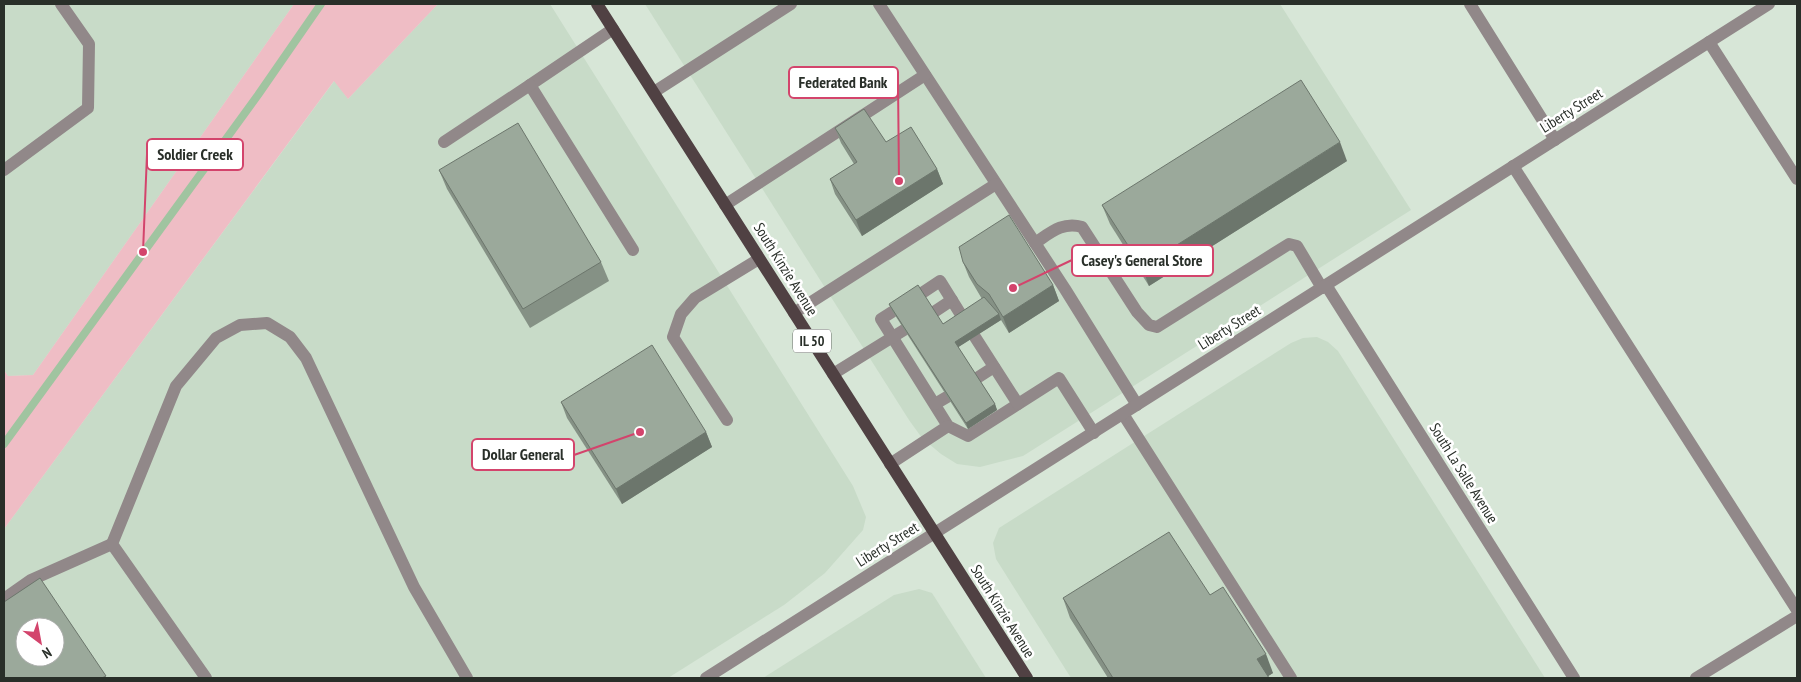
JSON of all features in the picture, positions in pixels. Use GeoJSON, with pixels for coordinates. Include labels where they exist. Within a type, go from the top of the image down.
{"type":"FeatureCollection","features":[{"type":"Feature","properties":{"kind":"main road","name":"South Kinzie Avenue"},"geometry":{"type":"LineString","coordinates":[[597,4],[1027,678]]}},
{"type":"Feature","properties":{"kind":"street"},"geometry":{"type":"LineString","coordinates":[[4,170],[88,108],[89,44],[61,4]]}},
{"type":"Feature","properties":{"kind":"street"},"geometry":{"type":"LineString","coordinates":[[654,92],[791,4]]}},
{"type":"Feature","properties":{"kind":"street"},"geometry":{"type":"LineString","coordinates":[[878,4],[1035,243],[1137,405]]}},
{"type":"Feature","properties":{"kind":"street"},"geometry":{"type":"LineString","coordinates":[[1470,4],[1555,140]]}},
{"type":"Feature","properties":{"kind":"street","name":"Liberty Street"},"geometry":{"type":"LineString","coordinates":[[706,678],[1769,4]]}},
{"type":"Feature","properties":{"kind":"street"},"geometry":{"type":"LineString","coordinates":[[444,142],[613,29]]}},
{"type":"Feature","properties":{"kind":"street"},"geometry":{"type":"LineString","coordinates":[[1709,42],[1797,179]]}},
{"type":"Feature","properties":{"kind":"street"},"geometry":{"type":"LineString","coordinates":[[725,205],[925,75]]}},
{"type":"Feature","properties":{"kind":"street"},"geometry":{"type":"LineString","coordinates":[[530,85],[634,250]]}},
{"type":"Feature","properties":{"kind":"street"},"geometry":{"type":"LineString","coordinates":[[1513,166],[1797,610]]}},
{"type":"Feature","properties":{"kind":"street"},"geometry":{"type":"LineString","coordinates":[[794,313],[996,184]]}},
{"type":"Feature","properties":{"kind":"street","name":"South La Salle Avenue"},"geometry":{"type":"LineString","coordinates":[[1035,243],[1059,227],[1073,224],[1082,227],[1136,312],[1149,326],[1157,327],[1289,244],[1297,246],[1574,678]]}},
{"type":"Feature","properties":{"kind":"street"},"geometry":{"type":"LineString","coordinates":[[727,420],[673,337],[681,314],[695,298],[760,258]]}},
{"type":"Feature","properties":{"kind":"street"},"geometry":{"type":"LineString","coordinates":[[922,293],[940,281],[963,318]]}},
{"type":"Feature","properties":{"kind":"street"},"geometry":{"type":"LineString","coordinates":[[934,312],[952,300]]}},
{"type":"Feature","properties":{"kind":"street"},"geometry":{"type":"LineString","coordinates":[[892,312],[881,319],[948,426],[968,436],[1060,378],[1094,432]]}},
{"type":"Feature","properties":{"kind":"street"},"geometry":{"type":"LineString","coordinates":[[4,599],[31,580],[112,544],[176,386],[216,338],[240,325],[267,323],[290,336],[306,358],[414,587],[467,678]]}},
{"type":"Feature","properties":{"kind":"street"},"geometry":{"type":"LineString","coordinates":[[833,374],[904,330]]}},
{"type":"Feature","properties":{"kind":"street"},"geometry":{"type":"LineString","coordinates":[[975,337],[1018,404]]}},
{"type":"Feature","properties":{"kind":"street"},"geometry":{"type":"LineString","coordinates":[[911,365],[922,358]]}},
{"type":"Feature","properties":{"kind":"street"},"geometry":{"type":"LineString","coordinates":[[977,378],[994,367]]}},
{"type":"Feature","properties":{"kind":"street"},"geometry":{"type":"LineString","coordinates":[[935,404],[947,397]]}},
{"type":"Feature","properties":{"kind":"street"},"geometry":{"type":"LineString","coordinates":[[1123,414],[1291,678]]}},
{"type":"Feature","properties":{"kind":"street"},"geometry":{"type":"LineString","coordinates":[[890,464],[948,426]]}},
{"type":"Feature","properties":{"kind":"street"},"geometry":{"type":"LineString","coordinates":[[112,544],[206,678]]}},
{"type":"Feature","properties":{"kind":"street"},"geometry":{"type":"LineString","coordinates":[[1696,678],[1797,616]]}},
{"type":"Feature","properties":{"kind":"shaded area"},"geometry":{"type":"Polygon","coordinates":[[[4,4],[294,4],[33,375],[8,376],[4,370],[4,4]]]}},
{"type":"Feature","properties":{"kind":"shaded area"},"geometry":{"type":"Polygon","coordinates":[[[294,4],[438,4],[348,99],[334,81],[4,529],[4,370],[8,376],[33,375],[294,4]]]}},
{"type":"Feature","properties":{"kind":"shaded area"},"geometry":{"type":"Polygon","coordinates":[[[438,4],[550,4],[853,486],[866,517],[863,530],[825,573],[784,605],[668,678],[4,678],[4,529],[335,80],[348,99],[438,4]]]}},
{"type":"Feature","properties":{"kind":"shaded area"},"geometry":{"type":"Polygon","coordinates":[[[645,4],[1280,4],[1411,210],[1023,456],[980,467],[957,464],[941,454],[922,438],[909,420],[645,4]]]}},
{"type":"Feature","properties":{"kind":"shaded area"},"geometry":{"type":"Polygon","coordinates":[[[1317,337],[1328,342],[1338,351],[1545,678],[1071,678],[996,559],[993,543],[999,528],[1291,343],[1303,338],[1317,337]]]}},
{"type":"Feature","properties":{"kind":"shaded area"},"geometry":{"type":"Polygon","coordinates":[[[919,589],[932,593],[986,678],[763,678],[894,595],[919,589]]]}},
{"type":"Feature","properties":{"kind":"building"},"geometry":{"type":"Polygon","coordinates":[[[1301,80],[1340,142],[1142,267],[1102,205],[1301,80]]]}},
{"type":"Feature","properties":{"kind":"building"},"geometry":{"type":"Polygon","coordinates":[[[864,109],[886,142],[911,127],[937,169],[856,220],[830,179],[857,162],[835,128],[864,109]]]}},
{"type":"Feature","properties":{"kind":"building"},"geometry":{"type":"Polygon","coordinates":[[[518,123],[601,262],[523,309],[439,170],[518,123]]]}},
{"type":"Feature","properties":{"kind":"building"},"geometry":{"type":"Polygon","coordinates":[[[1009,215],[1053,285],[1003,317],[989,294],[977,284],[963,262],[959,247],[1009,215]]]}},
{"type":"Feature","properties":{"kind":"building"},"geometry":{"type":"Polygon","coordinates":[[[918,285],[943,324],[984,297],[999,314],[955,342],[995,404],[966,423],[889,304],[918,285]]]}},
{"type":"Feature","properties":{"kind":"building"},"geometry":{"type":"Polygon","coordinates":[[[652,345],[706,432],[616,489],[561,402],[652,345]]]}},
{"type":"Feature","properties":{"kind":"building"},"geometry":{"type":"Polygon","coordinates":[[[1169,532],[1210,595],[1223,587],[1266,654],[1257,659],[1269,678],[1113,678],[1063,598],[1169,532]]]}},
{"type":"Feature","properties":{"kind":"building"},"geometry":{"type":"Polygon","coordinates":[[[40,578],[106,676],[102,678],[4,678],[4,602],[40,578]]]}},
{"type":"Feature","properties":{"kind":"waterway"},"geometry":{"type":"LineString","coordinates":[[4,444],[258,95],[321,4]]}},
{"type":"Feature","properties":{"kind":"place","name":"Federated Bank"},"geometry":{"type":"Point","coordinates":[899,181]}},
{"type":"Feature","properties":{"kind":"place","name":"Soldier Creek"},"geometry":{"type":"Point","coordinates":[143,252]}},
{"type":"Feature","properties":{"kind":"place","name":"Casey's General Store"},"geometry":{"type":"Point","coordinates":[1013,288]}},
{"type":"Feature","properties":{"kind":"place","name":"Dollar General"},"geometry":{"type":"Point","coordinates":[640,432]}}]}
